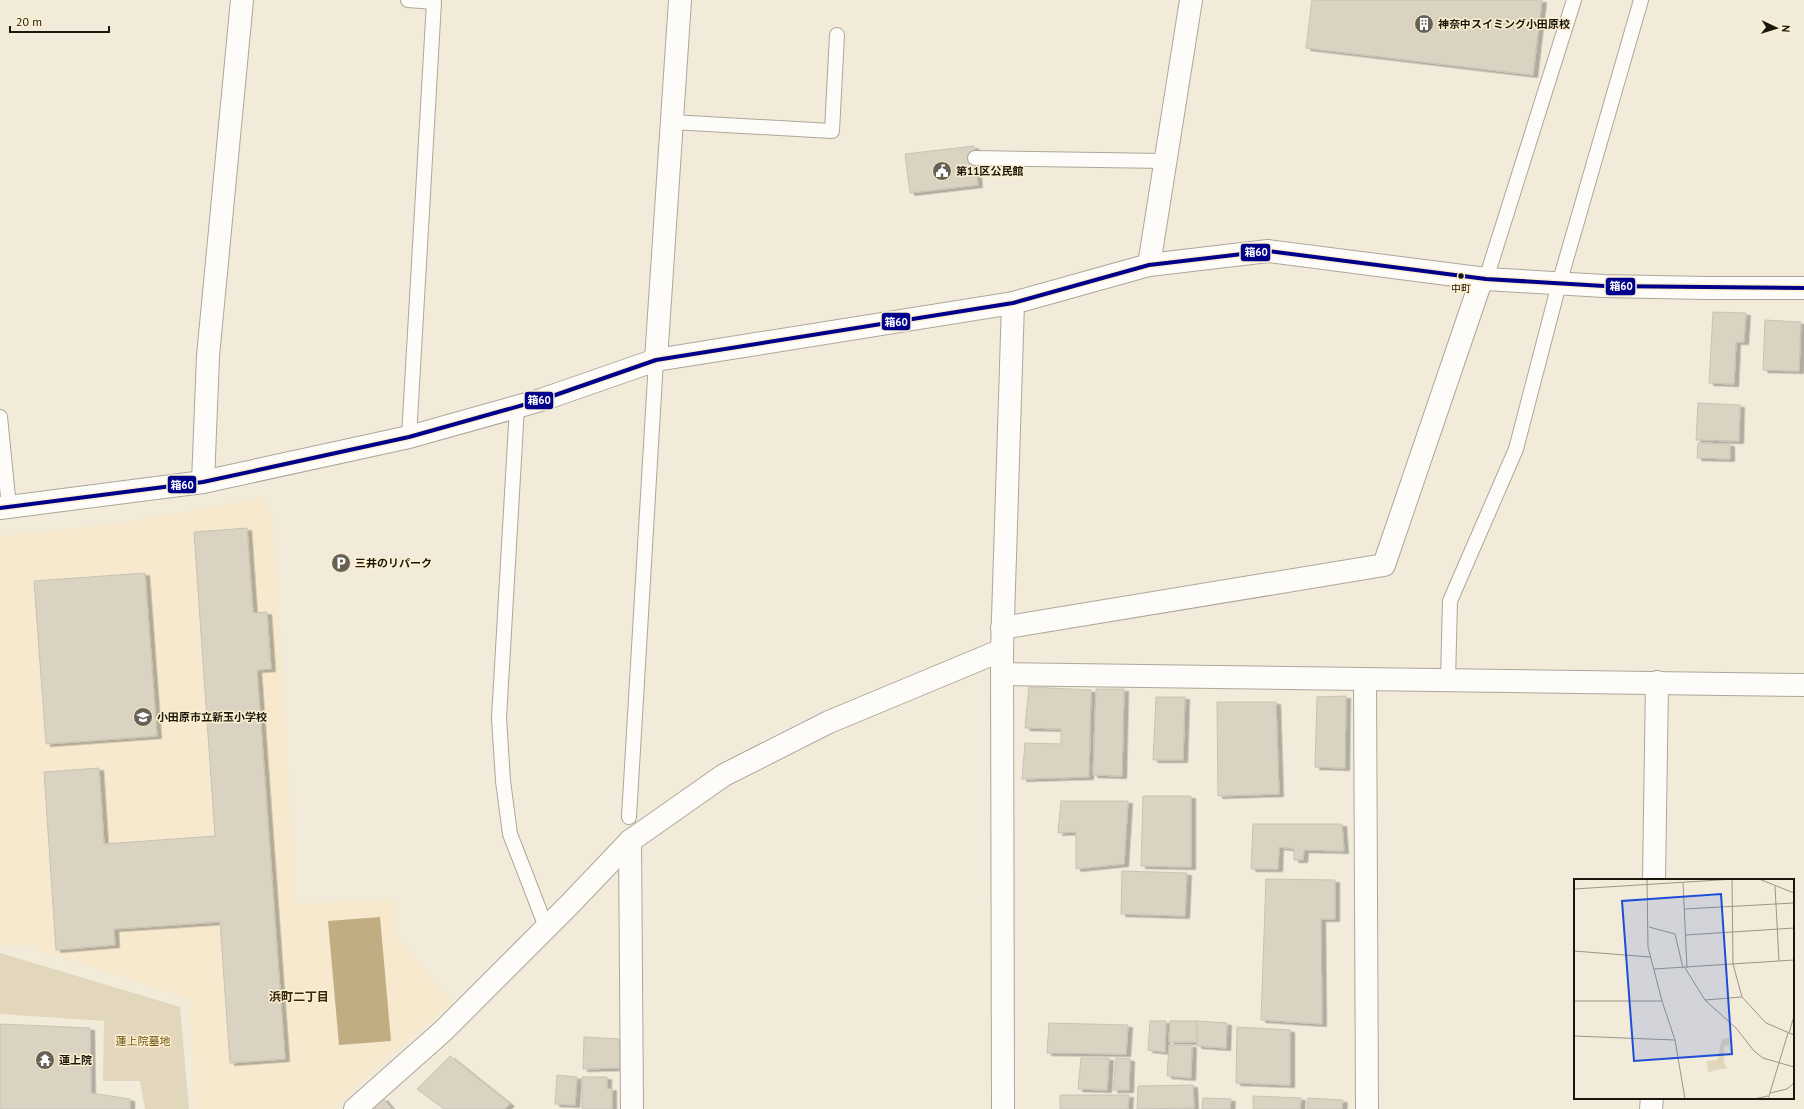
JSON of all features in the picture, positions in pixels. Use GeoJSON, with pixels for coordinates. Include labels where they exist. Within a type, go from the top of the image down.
{"type":"FeatureCollection","features":[{"type":"Feature","properties":{"kind":"street"},"geometry":{"type":"LineString","coordinates":[[203,482],[208,356],[242,0]]}},
{"type":"Feature","properties":{"kind":"street"},"geometry":{"type":"LineString","coordinates":[[656,360],[680,0]]}},
{"type":"Feature","properties":{"kind":"street"},"geometry":{"type":"LineString","coordinates":[[1149,265],[1191,0]]}},
{"type":"Feature","properties":{"kind":"street"},"geometry":{"type":"LineString","coordinates":[[5,507],[203,482],[409,437],[517,407],[656,360],[1013,303],[1149,265],[1268,252],[1484,278],[1559,284],[1706,288],[1804,288]]}},
{"type":"Feature","properties":{"kind":"street"},"geometry":{"type":"LineString","coordinates":[[1002,628],[1384,565],[1484,278]]}},
{"type":"Feature","properties":{"kind":"street"},"geometry":{"type":"LineString","coordinates":[[1003,1109],[1002,628],[1013,303]]}},
{"type":"Feature","properties":{"kind":"street"},"geometry":{"type":"LineString","coordinates":[[355,1109],[443,1031],[570,904],[630,841],[724,775],[829,722],[1002,650]]}},
{"type":"Feature","properties":{"kind":"street"},"geometry":{"type":"LineString","coordinates":[[1003,674],[1804,685]]}},
{"type":"Feature","properties":{"kind":"street"},"geometry":{"type":"LineString","coordinates":[[1365,679],[1367,1109]]}},
{"type":"Feature","properties":{"kind":"street"},"geometry":{"type":"LineString","coordinates":[[1654,879],[1657,682]]}},
{"type":"Feature","properties":{"kind":"street"},"geometry":{"type":"LineString","coordinates":[[630,841],[632,1109]]}},
{"type":"Feature","properties":{"kind":"lane"},"geometry":{"type":"LineString","coordinates":[[408,0],[434,2],[409,437]]}},
{"type":"Feature","properties":{"kind":"lane"},"geometry":{"type":"LineString","coordinates":[[1484,278],[1574,0]]}},
{"type":"Feature","properties":{"kind":"lane"},"geometry":{"type":"LineString","coordinates":[[1448,680],[1450,601],[1516,449],[1559,284],[1641,0]]}},
{"type":"Feature","properties":{"kind":"lane"},"geometry":{"type":"LineString","coordinates":[[672,122],[832,130],[837,35]]}},
{"type":"Feature","properties":{"kind":"lane"},"geometry":{"type":"LineString","coordinates":[[975,158],[1165,161]]}},
{"type":"Feature","properties":{"kind":"lane"},"geometry":{"type":"LineString","coordinates":[[629,817],[656,360]]}},
{"type":"Feature","properties":{"kind":"lane"},"geometry":{"type":"LineString","coordinates":[[517,407],[500,726],[503,781],[510,834],[546,927]]}},
{"type":"Feature","properties":{"kind":"lane"},"geometry":{"type":"LineString","coordinates":[[0,417],[5,507]]}},
{"type":"Feature","properties":{"kind":"shaded area","name":"小田原市立新玉小学校"},"geometry":{"type":"Polygon","coordinates":[[[261,498],[273,519],[296,904],[394,899],[396,935],[452,1003],[380,1064],[334,1109],[195,1109],[189,999],[81,963],[42,953],[35,946],[0,945],[0,536],[115,524],[261,498]]]}},
{"type":"Feature","properties":{"kind":"shaded area"},"geometry":{"type":"Polygon","coordinates":[[[380,917],[391,1041],[339,1045],[328,921],[380,917]]]}},
{"type":"Feature","properties":{"kind":"green space","name":"蓮上院墓地"},"geometry":{"type":"Polygon","coordinates":[[[0,953],[180,1007],[189,1109],[145,1109],[140,1081],[103,1081],[104,1021],[0,1014],[0,953]]]}},
{"type":"Feature","properties":{"kind":"building","name":"神奈中スイミング小田原校"},"geometry":{"type":"Polygon","coordinates":[[[1312,0],[1542,0],[1533,75],[1306,48],[1312,0]]]}},
{"type":"Feature","properties":{"kind":"building","name":"第11区公民館"},"geometry":{"type":"Polygon","coordinates":[[[974,146],[978,185],[910,193],[905,154],[974,146]]]}},
{"type":"Feature","properties":{"kind":"building"},"geometry":{"type":"Polygon","coordinates":[[[1713,312],[1746,313],[1744,342],[1736,342],[1734,384],[1709,383],[1713,312]]]}},
{"type":"Feature","properties":{"kind":"building"},"geometry":{"type":"Polygon","coordinates":[[[1765,320],[1801,322],[1799,371],[1763,370],[1765,320]]]}},
{"type":"Feature","properties":{"kind":"building"},"geometry":{"type":"Polygon","coordinates":[[[1698,403],[1740,405],[1739,441],[1696,440],[1698,403]]]}},
{"type":"Feature","properties":{"kind":"building"},"geometry":{"type":"Polygon","coordinates":[[[1698,443],[1730,444],[1730,459],[1697,458],[1698,443]]]}},
{"type":"Feature","properties":{"kind":"building"},"geometry":{"type":"Polygon","coordinates":[[[247,528],[253,613],[267,612],[271,669],[257,670],[285,1059],[230,1063],[220,922],[114,929],[115,945],[56,950],[44,772],[99,768],[104,844],[215,836],[194,532],[247,528]]]}},
{"type":"Feature","properties":{"kind":"building"},"geometry":{"type":"Polygon","coordinates":[[[145,573],[157,736],[46,744],[34,581],[145,573]]]}},
{"type":"Feature","properties":{"kind":"building"},"geometry":{"type":"Polygon","coordinates":[[[1029,687],[1091,690],[1089,777],[1022,779],[1025,743],[1061,744],[1061,729],[1025,728],[1029,687]]]}},
{"type":"Feature","properties":{"kind":"building"},"geometry":{"type":"Polygon","coordinates":[[[1096,689],[1124,689],[1122,776],[1093,775],[1096,689]]]}},
{"type":"Feature","properties":{"kind":"building"},"geometry":{"type":"Polygon","coordinates":[[[1346,696],[1345,768],[1315,767],[1317,697],[1346,696]]]}},
{"type":"Feature","properties":{"kind":"building"},"geometry":{"type":"Polygon","coordinates":[[[1156,697],[1185,697],[1183,760],[1153,760],[1156,697]]]}},
{"type":"Feature","properties":{"kind":"building"},"geometry":{"type":"Polygon","coordinates":[[[1217,702],[1276,702],[1279,794],[1218,796],[1217,702]]]}},
{"type":"Feature","properties":{"kind":"building"},"geometry":{"type":"Polygon","coordinates":[[[1143,796],[1191,796],[1191,867],[1141,866],[1143,796]]]}},
{"type":"Feature","properties":{"kind":"building"},"geometry":{"type":"Polygon","coordinates":[[[1061,801],[1128,801],[1124,864],[1076,869],[1076,832],[1058,833],[1061,801]]]}},
{"type":"Feature","properties":{"kind":"building"},"geometry":{"type":"Polygon","coordinates":[[[1253,824],[1342,824],[1344,851],[1304,850],[1303,860],[1294,860],[1294,849],[1279,847],[1278,869],[1251,869],[1253,824]]]}},
{"type":"Feature","properties":{"kind":"building"},"geometry":{"type":"Polygon","coordinates":[[[1122,871],[1187,873],[1185,916],[1121,914],[1122,871]]]}},
{"type":"Feature","properties":{"kind":"building"},"geometry":{"type":"Polygon","coordinates":[[[1266,879],[1335,880],[1335,919],[1321,919],[1322,1024],[1261,1020],[1266,879]]]}},
{"type":"Feature","properties":{"kind":"building"},"geometry":{"type":"Polygon","coordinates":[[[1150,1021],[1166,1021],[1165,1052],[1148,1050],[1150,1021]]]}},
{"type":"Feature","properties":{"kind":"building"},"geometry":{"type":"Polygon","coordinates":[[[1170,1021],[1197,1021],[1197,1042],[1169,1042],[1170,1021]]]}},
{"type":"Feature","properties":{"kind":"building"},"geometry":{"type":"Polygon","coordinates":[[[1197,1021],[1227,1023],[1226,1048],[1197,1046],[1197,1021]]]}},
{"type":"Feature","properties":{"kind":"building"},"geometry":{"type":"Polygon","coordinates":[[[1049,1023],[1128,1025],[1126,1054],[1047,1053],[1049,1023]]]}},
{"type":"Feature","properties":{"kind":"building","name":"蓮上院"},"geometry":{"type":"Polygon","coordinates":[[[0,1024],[90,1028],[91,1093],[130,1099],[130,1109],[0,1109],[0,1024]]]}},
{"type":"Feature","properties":{"kind":"building"},"geometry":{"type":"Polygon","coordinates":[[[1237,1027],[1290,1030],[1290,1085],[1236,1083],[1237,1027]]]}},
{"type":"Feature","properties":{"kind":"building"},"geometry":{"type":"Polygon","coordinates":[[[584,1037],[619,1039],[620,1068],[583,1069],[584,1037]]]}},
{"type":"Feature","properties":{"kind":"building"},"geometry":{"type":"Polygon","coordinates":[[[1169,1045],[1192,1045],[1191,1078],[1167,1076],[1169,1045]]]}},
{"type":"Feature","properties":{"kind":"building"},"geometry":{"type":"Polygon","coordinates":[[[450,1056],[510,1104],[504,1109],[444,1109],[417,1089],[450,1056]]]}},
{"type":"Feature","properties":{"kind":"building"},"geometry":{"type":"Polygon","coordinates":[[[1081,1058],[1109,1058],[1107,1090],[1078,1089],[1081,1058]]]}},
{"type":"Feature","properties":{"kind":"building"},"geometry":{"type":"Polygon","coordinates":[[[1116,1058],[1130,1059],[1129,1090],[1113,1090],[1116,1058]]]}},
{"type":"Feature","properties":{"kind":"building"},"geometry":{"type":"Polygon","coordinates":[[[557,1075],[577,1077],[575,1105],[555,1104],[557,1075]]]}},
{"type":"Feature","properties":{"kind":"building"},"geometry":{"type":"Polygon","coordinates":[[[582,1077],[607,1077],[607,1089],[612,1088],[612,1109],[582,1109],[582,1077]]]}},
{"type":"Feature","properties":{"kind":"building"},"geometry":{"type":"Polygon","coordinates":[[[1193,1085],[1194,1108],[1137,1109],[1138,1086],[1193,1085]]]}},
{"type":"Feature","properties":{"kind":"building"},"geometry":{"type":"Polygon","coordinates":[[[1060,1095],[1129,1095],[1128,1109],[1060,1109],[1060,1095]]]}},
{"type":"Feature","properties":{"kind":"building"},"geometry":{"type":"Polygon","coordinates":[[[1253,1096],[1301,1098],[1300,1109],[1253,1109],[1253,1096]]]}},
{"type":"Feature","properties":{"kind":"building"},"geometry":{"type":"Polygon","coordinates":[[[383,1098],[392,1109],[371,1109],[383,1098]]]}},
{"type":"Feature","properties":{"kind":"building"},"geometry":{"type":"Polygon","coordinates":[[[1203,1098],[1231,1099],[1230,1109],[1202,1109],[1203,1098]]]}},
{"type":"Feature","properties":{"kind":"building"},"geometry":{"type":"Polygon","coordinates":[[[1308,1098],[1343,1100],[1342,1109],[1307,1109],[1308,1098]]]}},
{"type":"Feature","properties":{"kind":"transit line","name":"箱60"},"geometry":{"type":"LineString","coordinates":[[0,508],[203,482],[409,437],[541,400],[656,360],[1013,303],[1149,265],[1268,251],[1486,279],[1604,286],[1804,288]]}},
{"type":"Feature","properties":{"kind":"place","name":"神奈中スイミング小田原校"},"geometry":{"type":"Point","coordinates":[1424,24]}},
{"type":"Feature","properties":{"kind":"place","name":"第11区公民館"},"geometry":{"type":"Point","coordinates":[942,171]}},
{"type":"Feature","properties":{"kind":"place","name":"中町"},"geometry":{"type":"Point","coordinates":[1461,276]}},
{"type":"Feature","properties":{"kind":"place","name":"三井のリパーク"},"geometry":{"type":"Point","coordinates":[341,563]}},
{"type":"Feature","properties":{"kind":"place","name":"小田原市立新玉小学校"},"geometry":{"type":"Point","coordinates":[143,717]}},
{"type":"Feature","properties":{"kind":"place","name":"蓮上院"},"geometry":{"type":"Point","coordinates":[45,1060]}},
{"type":"Feature","properties":{"kind":"district","name":"浜町二丁目"},"geometry":{"type":"Point","coordinates":[299,996]}}]}
